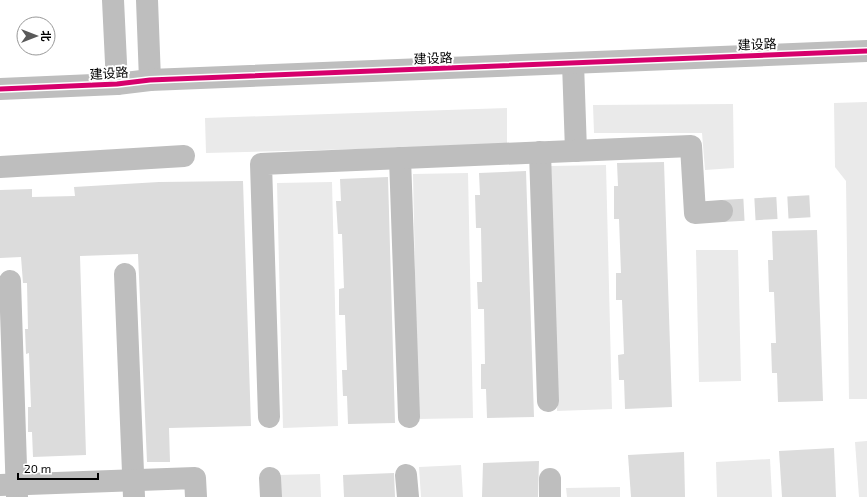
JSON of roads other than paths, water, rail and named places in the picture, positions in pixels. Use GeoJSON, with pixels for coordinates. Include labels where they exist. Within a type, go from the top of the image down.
{"type":"FeatureCollection","features":[{"type":"Feature","properties":{"kind":"street"},"geometry":{"type":"LineString","coordinates":[[113,0],[117,84]]}},
{"type":"Feature","properties":{"kind":"street"},"geometry":{"type":"LineString","coordinates":[[147,0],[150,80]]}},
{"type":"Feature","properties":{"kind":"street","name":"建设路"},"geometry":{"type":"LineString","coordinates":[[0,89],[117,84],[150,80],[867,51]]}},
{"type":"Feature","properties":{"kind":"street"},"geometry":{"type":"LineString","coordinates":[[573,63],[576,151]]}},
{"type":"Feature","properties":{"kind":"street"},"geometry":{"type":"LineString","coordinates":[[269,417],[261,164],[691,146],[695,213],[722,211]]}},
{"type":"Feature","properties":{"kind":"street"},"geometry":{"type":"LineString","coordinates":[[540,152],[548,401]]}},
{"type":"Feature","properties":{"kind":"street"},"geometry":{"type":"LineString","coordinates":[[0,167],[184,156]]}},
{"type":"Feature","properties":{"kind":"street"},"geometry":{"type":"LineString","coordinates":[[400,158],[409,417]]}},
{"type":"Feature","properties":{"kind":"street"},"geometry":{"type":"LineString","coordinates":[[125,274],[133,489]]}},
{"type":"Feature","properties":{"kind":"street"},"geometry":{"type":"LineString","coordinates":[[10,282],[11,489],[133,489],[195,478],[196,497]]}},
{"type":"Feature","properties":{"kind":"street"},"geometry":{"type":"LineString","coordinates":[[406,475],[408,497]]}},
{"type":"Feature","properties":{"kind":"tunnel"},"geometry":{"type":"LineString","coordinates":[[722,211],[814,206]]}}]}
